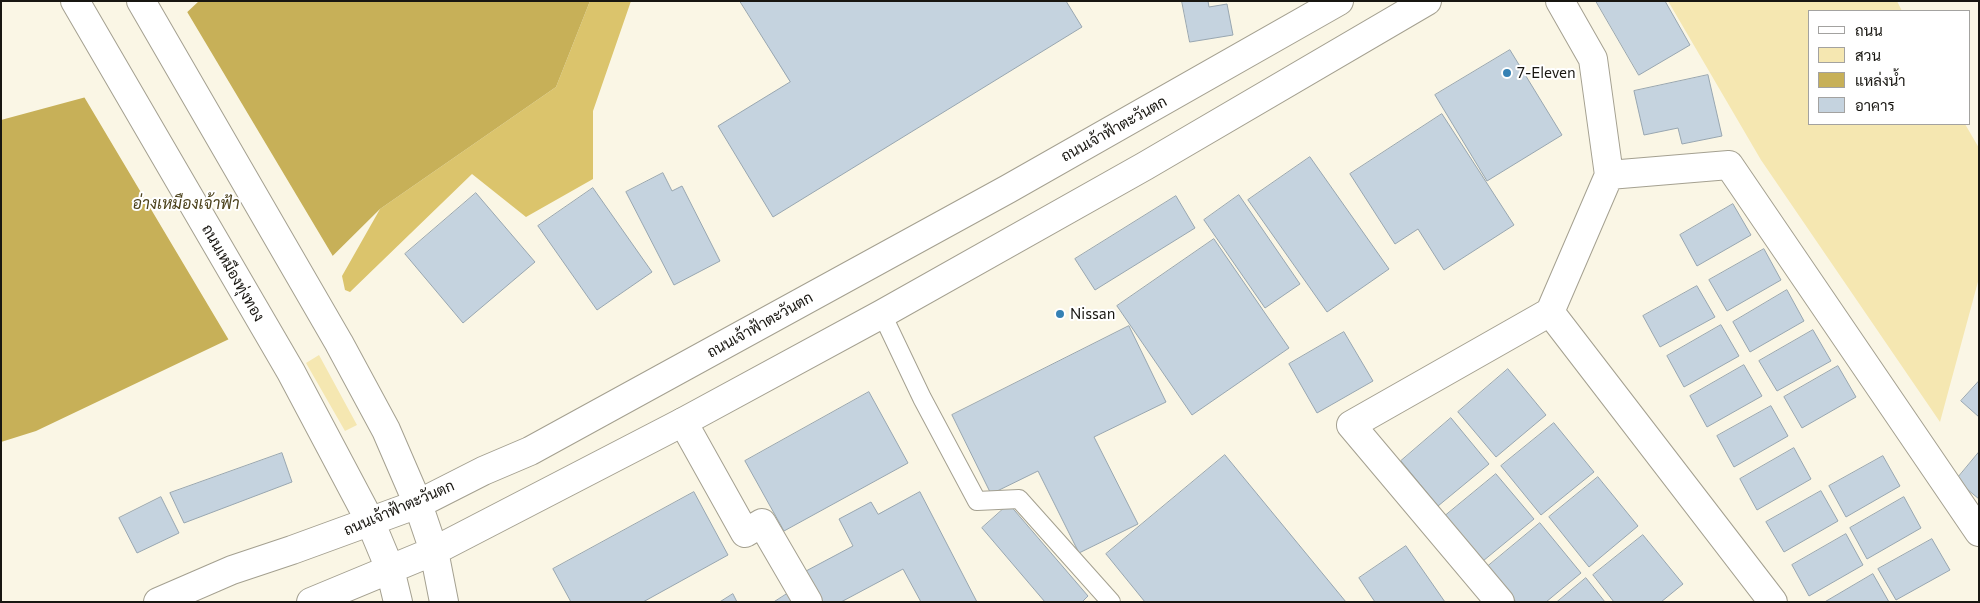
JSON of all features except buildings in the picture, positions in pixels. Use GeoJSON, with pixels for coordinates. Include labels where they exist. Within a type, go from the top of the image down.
{"type":"FeatureCollection","features":[{"type":"Feature","properties":{"kind":"street","name":"ถนนเหมืองทุ่งทอง"},"geometry":{"type":"LineString","coordinates":[[74,1],[291,372],[370,521],[390,569],[398,602]]}},
{"type":"Feature","properties":{"kind":"street"},"geometry":{"type":"LineString","coordinates":[[141,1],[339,343],[386,430],[418,504],[434,551],[444,602]]}},
{"type":"Feature","properties":{"kind":"street","name":"ถนนเจ้าฟ้าตะวันตก"},"geometry":{"type":"LineString","coordinates":[[158,602],[232,570],[418,504],[538,446],[1016,184],[1340,1]]}},
{"type":"Feature","properties":{"kind":"street"},"geometry":{"type":"LineString","coordinates":[[312,602],[434,551],[683,422],[882,314],[1145,166],[1427,1]]}},
{"type":"Feature","properties":{"kind":"street"},"geometry":{"type":"LineString","coordinates":[[1500,602],[1351,424],[1550,312],[1609,175],[1593,59],[1560,1]]}},
{"type":"Feature","properties":{"kind":"street"},"geometry":{"type":"LineString","coordinates":[[1609,175],[1729,164],[1979,532]]}},
{"type":"Feature","properties":{"kind":"street"},"geometry":{"type":"LineString","coordinates":[[1550,312],[1774,602]]}},
{"type":"Feature","properties":{"kind":"street"},"geometry":{"type":"LineString","coordinates":[[683,422],[745,533],[762,523],[808,602]]}},
{"type":"Feature","properties":{"kind":"lane"},"geometry":{"type":"LineString","coordinates":[[882,314],[922,398],[977,501],[1019,499],[1111,602]]}},
{"type":"Feature","properties":{"kind":"green space"},"geometry":{"type":"Polygon","coordinates":[[[1668,1],[1897,1],[1902,10],[1808,10],[1808,125],[1966,125],[1979,148],[1979,278],[1940,422],[1761,160],[1668,1]]]}},
{"type":"Feature","properties":{"kind":"green space"},"geometry":{"type":"Polygon","coordinates":[[[319,355],[357,425],[345,431],[306,363],[319,355]]]}},
{"type":"Feature","properties":{"kind":"shaded area"},"geometry":{"type":"Polygon","coordinates":[[[590,1],[631,1],[593,111],[593,179],[526,217],[472,174],[350,292],[345,290],[342,276],[380,209],[556,87],[590,1]]]}},
{"type":"Feature","properties":{"kind":"water","name":"อ่างเหมืองเจ้าฟ้า"},"geometry":{"type":"Polygon","coordinates":[[[199,1],[590,1],[556,87],[380,209],[267,321],[36,431],[1,442],[1,120],[101,93],[199,1]]]}},
{"type":"Feature","properties":{"kind":"pier"},"geometry":{"type":"Polygon","coordinates":[[[186,10],[334,258],[269,323],[230,342],[83,95],[99,90],[186,10]]]}},
{"type":"Feature","properties":{"kind":"place","name":"7-Eleven"},"geometry":{"type":"Point","coordinates":[1507,73]}},
{"type":"Feature","properties":{"kind":"place","name":"Nissan"},"geometry":{"type":"Point","coordinates":[1060,314]}}]}
